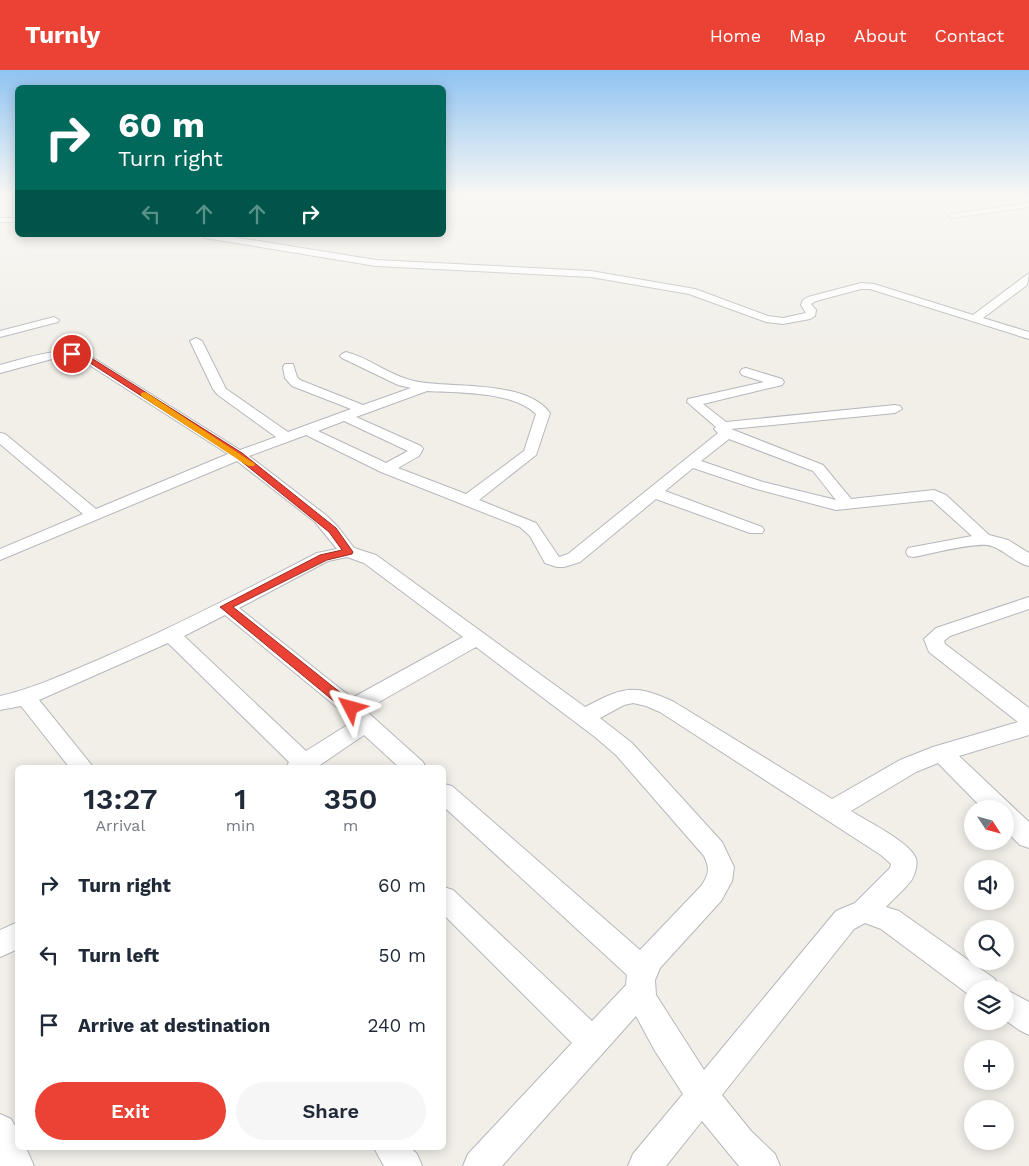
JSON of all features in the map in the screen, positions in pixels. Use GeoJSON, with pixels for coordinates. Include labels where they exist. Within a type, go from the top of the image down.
{"type":"FeatureCollection","features":[{"type":"Feature","properties":{"kind":"street"},"geometry":{"type":"LineString","coordinates":[[276,246],[376,262],[591,274],[691,291],[772,320],[783,321],[806,317],[811,314],[811,310],[806,305],[807,302],[861,286],[881,288],[1029,336]]}},
{"type":"Feature","properties":{"kind":"street"},"geometry":{"type":"LineString","coordinates":[[976,318],[1024,284],[1029,276]]}},
{"type":"Feature","properties":{"kind":"street"},"geometry":{"type":"LineString","coordinates":[[0,334],[54,320]]}},
{"type":"Feature","properties":{"kind":"street"},"geometry":{"type":"LineString","coordinates":[[196,341],[217,386],[222,392],[287,438]]}},
{"type":"Feature","properties":{"kind":"street"},"geometry":{"type":"LineString","coordinates":[[0,369],[55,354],[83,356],[239,455],[321,520],[332,530],[348,552]]}},
{"type":"Feature","properties":{"kind":"street"},"geometry":{"type":"LineString","coordinates":[[346,356],[402,382],[425,388],[495,393],[540,407],[543,413],[531,452],[467,501]]}},
{"type":"Feature","properties":{"kind":"street"},"geometry":{"type":"LineString","coordinates":[[288,367],[291,378],[296,383],[364,410]]}},
{"type":"Feature","properties":{"kind":"street"},"geometry":{"type":"LineString","coordinates":[[746,372],[778,382],[693,402],[725,429],[818,468],[848,505]]}},
{"type":"Feature","properties":{"kind":"street"},"geometry":{"type":"LineString","coordinates":[[0,555],[239,455],[425,388]]}},
{"type":"Feature","properties":{"kind":"street"},"geometry":{"type":"LineString","coordinates":[[308,430],[386,469],[523,522],[532,528],[547,557],[555,561],[565,562],[574,558],[691,463],[725,429],[895,409]]}},
{"type":"Feature","properties":{"kind":"street"},"geometry":{"type":"LineString","coordinates":[[345,417],[416,449],[414,453],[386,469]]}},
{"type":"Feature","properties":{"kind":"street"},"geometry":{"type":"LineString","coordinates":[[0,437],[95,516]]}},
{"type":"Feature","properties":{"kind":"street"},"geometry":{"type":"LineString","coordinates":[[691,463],[767,488],[822,502],[848,505],[927,494],[934,495],[941,498],[984,539]]}},
{"type":"Feature","properties":{"kind":"street"},"geometry":{"type":"LineString","coordinates":[[653,492],[756,530]]}},
{"type":"Feature","properties":{"kind":"street"},"geometry":{"type":"LineString","coordinates":[[914,552],[984,539],[998,542],[1029,562]]}},
{"type":"Feature","properties":{"kind":"street"},"geometry":{"type":"LineString","coordinates":[[0,703],[26,698],[172,636],[323,558],[348,552],[370,559],[584,717],[624,749],[713,849],[722,868],[720,880],[713,891],[660,948],[641,981],[592,1042],[480,1166]]}},
{"type":"Feature","properties":{"kind":"street"},"geometry":{"type":"LineString","coordinates":[[1029,604],[943,632],[934,639],[936,647],[1029,719]]}},
{"type":"Feature","properties":{"kind":"street"},"geometry":{"type":"LineString","coordinates":[[226,607],[356,714],[412,765]]}},
{"type":"Feature","properties":{"kind":"street"},"geometry":{"type":"LineString","coordinates":[[172,636],[303,765]]}},
{"type":"Feature","properties":{"kind":"street"},"geometry":{"type":"LineString","coordinates":[[356,714],[477,638]]}},
{"type":"Feature","properties":{"kind":"street"},"geometry":{"type":"LineString","coordinates":[[584,717],[628,695],[648,697],[890,848],[904,860],[902,873],[864,910],[845,920],[645,1166]]}},
{"type":"Feature","properties":{"kind":"street"},"geometry":{"type":"LineString","coordinates":[[26,698],[81,765]]}},
{"type":"Feature","properties":{"kind":"street"},"geometry":{"type":"LineString","coordinates":[[305,765],[359,728],[356,714]]}},
{"type":"Feature","properties":{"kind":"street"},"geometry":{"type":"LineString","coordinates":[[831,811],[908,766],[941,753],[1029,727]]}},
{"type":"Feature","properties":{"kind":"street"},"geometry":{"type":"LineString","coordinates":[[941,753],[990,800]]}},
{"type":"Feature","properties":{"kind":"street"},"geometry":{"type":"LineString","coordinates":[[446,795],[641,981],[657,1025],[701,1095],[735,1139],[763,1166]]}},
{"type":"Feature","properties":{"kind":"street"},"geometry":{"type":"LineString","coordinates":[[1014,823],[1029,838]]}},
{"type":"Feature","properties":{"kind":"street"},"geometry":{"type":"LineString","coordinates":[[446,900],[592,1042]]}},
{"type":"Feature","properties":{"kind":"street"},"geometry":{"type":"LineString","coordinates":[[864,910],[890,920],[973,980]]}},
{"type":"Feature","properties":{"kind":"street"},"geometry":{"type":"LineString","coordinates":[[0,944],[15,936]]}},
{"type":"Feature","properties":{"kind":"street"},"geometry":{"type":"LineString","coordinates":[[1014,1009],[1029,1020]]}},
{"type":"Feature","properties":{"kind":"street"},"geometry":{"type":"LineString","coordinates":[[0,1130],[17,1166]]}},
{"type":"Feature","properties":{"kind":"street"},"geometry":{"type":"LineString","coordinates":[[392,1150],[405,1166]]}},
{"type":"Feature","properties":{"kind":"slow traffic"},"geometry":{"type":"LineString","coordinates":[[144,394],[251,464]]}},
{"type":"Feature","properties":{"kind":"route"},"geometry":{"type":"LineString","coordinates":[[72,354],[83,356],[239,455],[332,530],[348,552],[323,558],[226,607],[351,708]]}}]}
